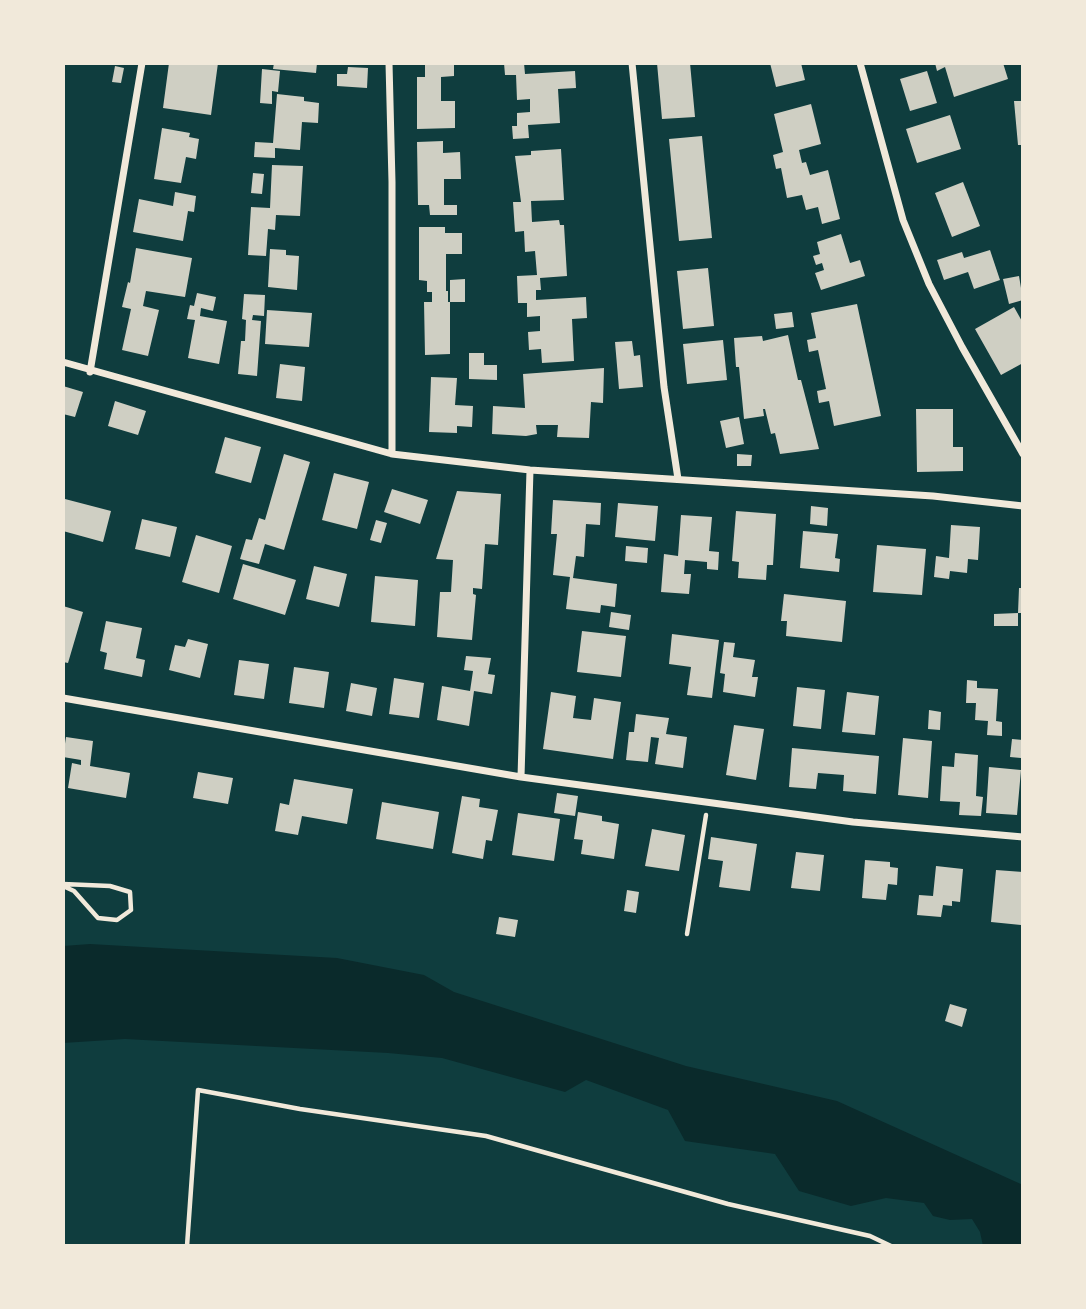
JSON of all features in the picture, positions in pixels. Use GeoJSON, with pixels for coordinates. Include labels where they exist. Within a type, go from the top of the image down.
{"type":"FeatureCollection","features":[{"type":"Feature","properties":{"kind":"street"},"geometry":{"type":"LineString","coordinates":[[90,372],[142,63]]}},
{"type":"Feature","properties":{"kind":"street"},"geometry":{"type":"LineString","coordinates":[[388,63],[392,182],[392,454]]}},
{"type":"Feature","properties":{"kind":"street"},"geometry":{"type":"LineString","coordinates":[[632,63],[664,387],[678,479]]}},
{"type":"Feature","properties":{"kind":"street"},"geometry":{"type":"LineString","coordinates":[[860,63],[903,220],[929,284],[961,347],[1023,454]]}},
{"type":"Feature","properties":{"kind":"street"},"geometry":{"type":"LineString","coordinates":[[63,362],[90,372],[392,454],[530,470],[933,496],[1023,506]]}},
{"type":"Feature","properties":{"kind":"street"},"geometry":{"type":"LineString","coordinates":[[521,777],[530,470]]}},
{"type":"Feature","properties":{"kind":"street"},"geometry":{"type":"LineString","coordinates":[[63,698],[521,777],[708,804],[853,822],[1023,836]]}},
{"type":"Feature","properties":{"kind":"path"},"geometry":{"type":"LineString","coordinates":[[687,933],[708,804]]}},
{"type":"Feature","properties":{"kind":"path"},"geometry":{"type":"LineString","coordinates":[[63,885],[110,886],[130,892],[131,910],[117,920],[98,918],[74,891],[63,885]]}},
{"type":"Feature","properties":{"kind":"path"},"geometry":{"type":"LineString","coordinates":[[187,1246],[198,1090],[486,1136],[728,1204],[870,1236],[891,1246]]}},
{"type":"Feature","properties":{"kind":"water"},"geometry":{"type":"Polygon","coordinates":[[[90,944],[337,958],[424,975],[454,992],[686,1066],[837,1101],[1023,1185],[1023,1246],[983,1246],[980,1232],[972,1219],[950,1220],[933,1216],[924,1203],[886,1198],[851,1206],[799,1191],[775,1154],[685,1141],[668,1110],[586,1080],[565,1092],[442,1058],[125,1039],[63,1043],[63,946],[90,944]]]}},
{"type":"Feature","properties":{"kind":"building"},"geometry":{"type":"Polygon","coordinates":[[[169,63],[218,63],[211,115],[163,108],[169,63]]]}},
{"type":"Feature","properties":{"kind":"building"},"geometry":{"type":"Polygon","coordinates":[[[274,63],[317,63],[316,73],[273,69],[274,63]]]}},
{"type":"Feature","properties":{"kind":"building"},"geometry":{"type":"Polygon","coordinates":[[[425,63],[454,63],[454,76],[441,77],[441,101],[455,101],[455,128],[417,129],[417,77],[425,77],[425,63]]]}},
{"type":"Feature","properties":{"kind":"building"},"geometry":{"type":"Polygon","coordinates":[[[504,63],[524,63],[525,74],[575,71],[576,88],[558,89],[560,123],[528,125],[529,138],[513,139],[512,126],[517,126],[517,113],[530,112],[530,99],[517,100],[516,75],[505,75],[504,63]]]}},
{"type":"Feature","properties":{"kind":"building"},"geometry":{"type":"Polygon","coordinates":[[[657,63],[690,63],[695,117],[662,119],[657,63]]]}},
{"type":"Feature","properties":{"kind":"building"},"geometry":{"type":"Polygon","coordinates":[[[770,63],[801,63],[805,80],[776,87],[770,63]]]}},
{"type":"Feature","properties":{"kind":"building"},"geometry":{"type":"Polygon","coordinates":[[[935,63],[1003,63],[1008,79],[954,97],[945,67],[937,71],[935,63]]]}},
{"type":"Feature","properties":{"kind":"building"},"geometry":{"type":"Polygon","coordinates":[[[115,66],[124,68],[121,83],[112,82],[115,66]]]}},
{"type":"Feature","properties":{"kind":"building"},"geometry":{"type":"Polygon","coordinates":[[[348,67],[368,68],[367,88],[337,86],[337,74],[347,74],[348,67]]]}},
{"type":"Feature","properties":{"kind":"building"},"geometry":{"type":"Polygon","coordinates":[[[262,69],[280,71],[278,92],[272,91],[272,104],[260,103],[262,69]]]}},
{"type":"Feature","properties":{"kind":"building"},"geometry":{"type":"Polygon","coordinates":[[[927,71],[937,103],[910,111],[900,79],[927,71]]]}},
{"type":"Feature","properties":{"kind":"building"},"geometry":{"type":"Polygon","coordinates":[[[277,94],[304,97],[304,101],[319,103],[318,123],[302,122],[300,150],[275,148],[275,158],[254,157],[255,142],[273,143],[277,94]]]}},
{"type":"Feature","properties":{"kind":"building"},"geometry":{"type":"Polygon","coordinates":[[[1014,101],[1023,101],[1023,145],[1018,145],[1014,101]]]}},
{"type":"Feature","properties":{"kind":"building"},"geometry":{"type":"Polygon","coordinates":[[[811,104],[821,144],[799,150],[802,163],[806,162],[810,175],[828,170],[840,219],[822,224],[818,207],[806,210],[802,195],[787,198],[781,168],[776,169],[773,155],[783,152],[774,114],[811,104]]]}},
{"type":"Feature","properties":{"kind":"building"},"geometry":{"type":"Polygon","coordinates":[[[950,115],[961,149],[917,163],[906,129],[950,115]]]}},
{"type":"Feature","properties":{"kind":"building"},"geometry":{"type":"Polygon","coordinates":[[[162,128],[190,133],[189,137],[199,139],[196,159],[186,157],[181,183],[154,179],[162,128]]]}},
{"type":"Feature","properties":{"kind":"building"},"geometry":{"type":"Polygon","coordinates":[[[702,136],[712,238],[679,241],[669,139],[702,136]]]}},
{"type":"Feature","properties":{"kind":"building"},"geometry":{"type":"Polygon","coordinates":[[[443,141],[443,153],[460,152],[461,179],[444,179],[444,205],[457,205],[457,215],[430,215],[429,205],[418,205],[417,142],[443,141]]]}},
{"type":"Feature","properties":{"kind":"building"},"geometry":{"type":"Polygon","coordinates":[[[561,149],[564,200],[531,201],[532,222],[559,220],[560,225],[564,225],[567,276],[540,278],[541,290],[536,290],[536,300],[586,297],[587,318],[572,319],[574,361],[542,363],[541,349],[529,350],[528,332],[540,331],[540,316],[527,317],[527,303],[518,303],[517,276],[537,275],[535,251],[525,252],[524,231],[515,232],[513,202],[521,202],[515,156],[531,155],[531,151],[561,149]]]}},
{"type":"Feature","properties":{"kind":"building"},"geometry":{"type":"Polygon","coordinates":[[[272,165],[303,166],[300,216],[276,215],[275,230],[268,229],[266,256],[248,255],[251,207],[270,208],[272,165]]]}},
{"type":"Feature","properties":{"kind":"building"},"geometry":{"type":"Polygon","coordinates":[[[253,173],[264,174],[262,194],[251,193],[253,173]]]}},
{"type":"Feature","properties":{"kind":"building"},"geometry":{"type":"Polygon","coordinates":[[[963,182],[980,226],[952,237],[935,193],[963,182]]]}},
{"type":"Feature","properties":{"kind":"building"},"geometry":{"type":"Polygon","coordinates":[[[175,192],[196,196],[194,212],[188,211],[183,241],[133,232],[139,199],[173,206],[175,192]]]}},
{"type":"Feature","properties":{"kind":"building"},"geometry":{"type":"Polygon","coordinates":[[[419,227],[445,227],[445,233],[462,233],[462,254],[446,254],[450,354],[425,355],[424,302],[432,302],[432,292],[427,292],[427,281],[419,280],[419,227]]]}},
{"type":"Feature","properties":{"kind":"building"},"geometry":{"type":"Polygon","coordinates":[[[841,234],[850,263],[860,260],[865,276],[821,290],[815,273],[824,270],[822,263],[816,265],[813,256],[820,254],[817,242],[841,234]]]}},
{"type":"Feature","properties":{"kind":"building"},"geometry":{"type":"Polygon","coordinates":[[[136,248],[192,258],[185,297],[146,291],[143,306],[159,310],[148,356],[122,350],[131,309],[122,307],[128,282],[130,283],[136,248]]]}},
{"type":"Feature","properties":{"kind":"building"},"geometry":{"type":"Polygon","coordinates":[[[270,249],[286,250],[286,255],[299,256],[297,290],[268,287],[270,249]]]}},
{"type":"Feature","properties":{"kind":"building"},"geometry":{"type":"Polygon","coordinates":[[[990,250],[1000,280],[974,289],[968,272],[944,280],[937,260],[962,252],[964,258],[990,250]]]}},
{"type":"Feature","properties":{"kind":"building"},"geometry":{"type":"Polygon","coordinates":[[[708,268],[714,326],[683,329],[677,271],[708,268]]]}},
{"type":"Feature","properties":{"kind":"building"},"geometry":{"type":"Polygon","coordinates":[[[1019,276],[1023,300],[1009,304],[1003,279],[1019,276]]]}},
{"type":"Feature","properties":{"kind":"building"},"geometry":{"type":"Polygon","coordinates":[[[465,279],[465,302],[450,302],[450,280],[465,279]]]}},
{"type":"Feature","properties":{"kind":"building"},"geometry":{"type":"Polygon","coordinates":[[[197,293],[216,297],[213,311],[201,308],[200,316],[227,321],[219,364],[188,358],[195,320],[187,319],[190,305],[194,306],[197,293]]]}},
{"type":"Feature","properties":{"kind":"building"},"geometry":{"type":"Polygon","coordinates":[[[244,294],[265,295],[264,316],[253,315],[252,320],[261,321],[257,376],[238,374],[241,341],[245,341],[246,320],[242,319],[244,294]]]}},
{"type":"Feature","properties":{"kind":"building"},"geometry":{"type":"Polygon","coordinates":[[[857,304],[881,416],[834,426],[829,401],[819,403],[817,391],[826,389],[818,350],[809,352],[807,340],[816,338],[811,313],[857,304]]]}},
{"type":"Feature","properties":{"kind":"building"},"geometry":{"type":"Polygon","coordinates":[[[1014,307],[1023,323],[1023,363],[1001,375],[975,329],[1014,307]]]}},
{"type":"Feature","properties":{"kind":"building"},"geometry":{"type":"Polygon","coordinates":[[[267,310],[312,313],[309,347],[265,344],[267,310]]]}},
{"type":"Feature","properties":{"kind":"building"},"geometry":{"type":"Polygon","coordinates":[[[792,312],[794,327],[776,329],[774,314],[792,312]]]}},
{"type":"Feature","properties":{"kind":"building"},"geometry":{"type":"Polygon","coordinates":[[[788,335],[798,380],[801,380],[819,449],[780,454],[775,433],[771,434],[765,409],[764,416],[744,419],[734,338],[762,336],[763,341],[788,335]]]}},
{"type":"Feature","properties":{"kind":"building"},"geometry":{"type":"Polygon","coordinates":[[[723,340],[727,380],[687,384],[683,344],[723,340]]]}},
{"type":"Feature","properties":{"kind":"building"},"geometry":{"type":"Polygon","coordinates":[[[632,341],[634,356],[640,355],[643,387],[619,389],[615,342],[632,341]]]}},
{"type":"Feature","properties":{"kind":"building"},"geometry":{"type":"Polygon","coordinates":[[[469,353],[484,353],[484,365],[497,365],[497,380],[469,379],[469,353]]]}},
{"type":"Feature","properties":{"kind":"building"},"geometry":{"type":"Polygon","coordinates":[[[280,364],[305,367],[302,401],[276,398],[280,364]]]}},
{"type":"Feature","properties":{"kind":"building"},"geometry":{"type":"Polygon","coordinates":[[[604,368],[603,403],[591,402],[589,438],[557,437],[558,425],[536,425],[537,434],[526,436],[492,434],[493,406],[525,408],[523,374],[604,368]]]}},
{"type":"Feature","properties":{"kind":"building"},"geometry":{"type":"Polygon","coordinates":[[[431,377],[457,378],[455,405],[473,406],[472,427],[457,426],[457,433],[429,432],[431,377]]]}},
{"type":"Feature","properties":{"kind":"building"},"geometry":{"type":"Polygon","coordinates":[[[63,386],[83,392],[75,417],[63,414],[63,386]]]}},
{"type":"Feature","properties":{"kind":"building"},"geometry":{"type":"Polygon","coordinates":[[[115,401],[146,411],[138,435],[108,426],[115,401]]]}},
{"type":"Feature","properties":{"kind":"building"},"geometry":{"type":"Polygon","coordinates":[[[916,409],[953,409],[953,447],[963,447],[963,471],[917,472],[916,409]]]}},
{"type":"Feature","properties":{"kind":"building"},"geometry":{"type":"Polygon","coordinates":[[[739,417],[744,444],[726,448],[720,421],[739,417]]]}},
{"type":"Feature","properties":{"kind":"building"},"geometry":{"type":"Polygon","coordinates":[[[225,437],[261,447],[251,483],[215,473],[225,437]]]}},
{"type":"Feature","properties":{"kind":"building"},"geometry":{"type":"Polygon","coordinates":[[[284,454],[310,462],[284,550],[265,544],[259,564],[240,559],[246,539],[252,540],[259,518],[265,520],[284,454]]]}},
{"type":"Feature","properties":{"kind":"building"},"geometry":{"type":"Polygon","coordinates":[[[737,454],[752,455],[751,466],[737,466],[737,454]]]}},
{"type":"Feature","properties":{"kind":"building"},"geometry":{"type":"Polygon","coordinates":[[[334,473],[369,482],[357,529],[322,520],[334,473]]]}},
{"type":"Feature","properties":{"kind":"building"},"geometry":{"type":"Polygon","coordinates":[[[392,489],[428,500],[420,524],[384,512],[392,489]]]}},
{"type":"Feature","properties":{"kind":"building"},"geometry":{"type":"Polygon","coordinates":[[[457,491],[501,494],[498,545],[485,544],[482,589],[473,588],[473,594],[476,595],[472,640],[437,637],[440,592],[451,592],[453,560],[436,559],[457,491]]]}},
{"type":"Feature","properties":{"kind":"building"},"geometry":{"type":"Polygon","coordinates":[[[65,499],[111,511],[103,542],[63,531],[65,499]]]}},
{"type":"Feature","properties":{"kind":"building"},"geometry":{"type":"Polygon","coordinates":[[[553,500],[601,503],[600,525],[586,524],[584,557],[576,556],[573,578],[617,584],[615,607],[601,605],[600,613],[566,609],[570,577],[553,575],[557,534],[551,534],[553,500]]]}},
{"type":"Feature","properties":{"kind":"building"},"geometry":{"type":"Polygon","coordinates":[[[618,503],[658,506],[655,541],[615,537],[618,503]]]}},
{"type":"Feature","properties":{"kind":"building"},"geometry":{"type":"Polygon","coordinates":[[[811,506],[828,508],[827,526],[810,524],[811,506]]]}},
{"type":"Feature","properties":{"kind":"building"},"geometry":{"type":"Polygon","coordinates":[[[736,511],[776,514],[773,565],[767,565],[766,580],[738,578],[739,562],[732,561],[736,511]]]}},
{"type":"Feature","properties":{"kind":"building"},"geometry":{"type":"Polygon","coordinates":[[[681,515],[712,517],[709,551],[719,552],[718,570],[707,569],[707,562],[685,560],[684,574],[691,574],[689,594],[661,592],[664,554],[678,556],[681,515]]]}},
{"type":"Feature","properties":{"kind":"building"},"geometry":{"type":"Polygon","coordinates":[[[142,519],[177,527],[170,557],[135,549],[142,519]]]}},
{"type":"Feature","properties":{"kind":"building"},"geometry":{"type":"Polygon","coordinates":[[[376,520],[387,523],[381,543],[370,540],[376,520]]]}},
{"type":"Feature","properties":{"kind":"building"},"geometry":{"type":"Polygon","coordinates":[[[951,525],[980,527],[978,560],[968,559],[967,573],[950,571],[949,579],[934,577],[936,556],[949,558],[951,525]]]}},
{"type":"Feature","properties":{"kind":"building"},"geometry":{"type":"Polygon","coordinates":[[[803,531],[838,534],[835,558],[840,559],[839,572],[800,568],[803,531]]]}},
{"type":"Feature","properties":{"kind":"building"},"geometry":{"type":"Polygon","coordinates":[[[196,535],[232,546],[219,593],[182,582],[196,535]]]}},
{"type":"Feature","properties":{"kind":"building"},"geometry":{"type":"Polygon","coordinates":[[[877,545],[926,549],[922,595],[873,592],[877,545]]]}},
{"type":"Feature","properties":{"kind":"building"},"geometry":{"type":"Polygon","coordinates":[[[626,546],[648,548],[647,563],[625,561],[626,546]]]}},
{"type":"Feature","properties":{"kind":"building"},"geometry":{"type":"Polygon","coordinates":[[[243,564],[296,580],[285,615],[233,599],[243,564]]]}},
{"type":"Feature","properties":{"kind":"building"},"geometry":{"type":"Polygon","coordinates":[[[314,566],[347,574],[339,607],[306,599],[314,566]]]}},
{"type":"Feature","properties":{"kind":"building"},"geometry":{"type":"Polygon","coordinates":[[[375,576],[418,580],[415,626],[371,622],[375,576]]]}},
{"type":"Feature","properties":{"kind":"building"},"geometry":{"type":"Polygon","coordinates":[[[1019,588],[1023,588],[1023,613],[1018,613],[1019,588]]]}},
{"type":"Feature","properties":{"kind":"building"},"geometry":{"type":"Polygon","coordinates":[[[784,594],[846,601],[842,642],[786,636],[787,621],[781,621],[784,594]]]}},
{"type":"Feature","properties":{"kind":"building"},"geometry":{"type":"Polygon","coordinates":[[[63,606],[83,612],[68,663],[63,662],[63,606]]]}},
{"type":"Feature","properties":{"kind":"building"},"geometry":{"type":"Polygon","coordinates":[[[611,612],[631,615],[629,630],[609,627],[611,612]]]}},
{"type":"Feature","properties":{"kind":"building"},"geometry":{"type":"Polygon","coordinates":[[[1018,613],[1018,626],[994,626],[994,614],[1018,613]]]}},
{"type":"Feature","properties":{"kind":"building"},"geometry":{"type":"Polygon","coordinates":[[[106,621],[142,628],[136,658],[145,660],[142,677],[104,669],[107,653],[100,651],[106,621]]]}},
{"type":"Feature","properties":{"kind":"building"},"geometry":{"type":"Polygon","coordinates":[[[582,631],[626,636],[621,677],[577,672],[582,631]]]}},
{"type":"Feature","properties":{"kind":"building"},"geometry":{"type":"Polygon","coordinates":[[[672,634],[719,640],[712,698],[687,695],[691,667],[669,664],[672,634]]]}},
{"type":"Feature","properties":{"kind":"building"},"geometry":{"type":"Polygon","coordinates":[[[188,639],[208,644],[200,678],[169,670],[175,645],[185,647],[188,639]]]}},
{"type":"Feature","properties":{"kind":"building"},"geometry":{"type":"Polygon","coordinates":[[[724,642],[735,643],[733,657],[755,660],[752,677],[758,677],[755,697],[723,692],[725,674],[720,673],[724,642]]]}},
{"type":"Feature","properties":{"kind":"building"},"geometry":{"type":"Polygon","coordinates":[[[466,656],[491,658],[488,674],[495,675],[492,694],[474,691],[469,726],[437,720],[442,686],[470,691],[473,671],[464,670],[466,656]]]}},
{"type":"Feature","properties":{"kind":"building"},"geometry":{"type":"Polygon","coordinates":[[[239,660],[269,664],[264,699],[234,695],[239,660]]]}},
{"type":"Feature","properties":{"kind":"building"},"geometry":{"type":"Polygon","coordinates":[[[294,667],[329,672],[324,708],[289,703],[294,667]]]}},
{"type":"Feature","properties":{"kind":"building"},"geometry":{"type":"Polygon","coordinates":[[[394,678],[424,683],[419,718],[389,714],[394,678]]]}},
{"type":"Feature","properties":{"kind":"building"},"geometry":{"type":"Polygon","coordinates":[[[967,680],[977,681],[977,688],[998,689],[996,721],[1002,722],[1002,736],[987,735],[988,721],[975,720],[976,703],[966,703],[967,680]]]}},
{"type":"Feature","properties":{"kind":"building"},"geometry":{"type":"Polygon","coordinates":[[[351,683],[377,688],[372,716],[346,711],[351,683]]]}},
{"type":"Feature","properties":{"kind":"building"},"geometry":{"type":"Polygon","coordinates":[[[797,687],[825,690],[821,729],[793,726],[797,687]]]}},
{"type":"Feature","properties":{"kind":"building"},"geometry":{"type":"Polygon","coordinates":[[[551,692],[576,696],[573,718],[591,720],[594,698],[621,702],[613,759],[543,749],[551,692]]]}},
{"type":"Feature","properties":{"kind":"building"},"geometry":{"type":"Polygon","coordinates":[[[847,692],[879,696],[875,735],[842,732],[847,692]]]}},
{"type":"Feature","properties":{"kind":"building"},"geometry":{"type":"Polygon","coordinates":[[[929,710],[941,712],[940,730],[928,729],[929,710]]]}},
{"type":"Feature","properties":{"kind":"building"},"geometry":{"type":"Polygon","coordinates":[[[636,714],[669,718],[666,734],[687,737],[683,768],[655,764],[659,738],[651,737],[648,762],[626,760],[629,732],[634,732],[636,714]]]}},
{"type":"Feature","properties":{"kind":"building"},"geometry":{"type":"Polygon","coordinates":[[[734,725],[764,729],[756,780],[726,775],[734,725]]]}},
{"type":"Feature","properties":{"kind":"building"},"geometry":{"type":"Polygon","coordinates":[[[66,737],[93,741],[90,766],[130,773],[126,798],[68,788],[72,763],[81,765],[81,760],[63,757],[66,737]]]}},
{"type":"Feature","properties":{"kind":"building"},"geometry":{"type":"Polygon","coordinates":[[[903,738],[932,741],[928,798],[898,795],[903,738]]]}},
{"type":"Feature","properties":{"kind":"building"},"geometry":{"type":"Polygon","coordinates":[[[1012,739],[1023,740],[1021,758],[1010,757],[1012,739]]]}},
{"type":"Feature","properties":{"kind":"building"},"geometry":{"type":"Polygon","coordinates":[[[792,748],[879,756],[876,794],[843,791],[844,775],[818,773],[816,789],[789,787],[792,748]]]}},
{"type":"Feature","properties":{"kind":"building"},"geometry":{"type":"Polygon","coordinates":[[[955,753],[978,755],[976,796],[983,797],[981,816],[959,815],[960,802],[940,801],[942,766],[954,767],[955,753]]]}},
{"type":"Feature","properties":{"kind":"building"},"geometry":{"type":"Polygon","coordinates":[[[989,767],[1021,770],[1017,815],[986,813],[989,767]]]}},
{"type":"Feature","properties":{"kind":"building"},"geometry":{"type":"Polygon","coordinates":[[[198,772],[233,778],[228,804],[193,798],[198,772]]]}},
{"type":"Feature","properties":{"kind":"building"},"geometry":{"type":"Polygon","coordinates":[[[294,779],[353,789],[347,824],[302,816],[298,835],[275,831],[280,803],[289,805],[294,779]]]}},
{"type":"Feature","properties":{"kind":"building"},"geometry":{"type":"Polygon","coordinates":[[[557,793],[578,796],[575,816],[554,813],[557,793]]]}},
{"type":"Feature","properties":{"kind":"building"},"geometry":{"type":"Polygon","coordinates":[[[462,796],[480,799],[479,807],[498,810],[492,841],[486,840],[483,859],[452,853],[462,796]]]}},
{"type":"Feature","properties":{"kind":"building"},"geometry":{"type":"Polygon","coordinates":[[[382,802],[439,812],[433,849],[376,839],[382,802]]]}},
{"type":"Feature","properties":{"kind":"building"},"geometry":{"type":"Polygon","coordinates":[[[578,812],[602,816],[602,821],[619,824],[614,859],[581,854],[583,840],[574,839],[578,812]]]}},
{"type":"Feature","properties":{"kind":"building"},"geometry":{"type":"Polygon","coordinates":[[[518,813],[560,819],[554,861],[512,855],[518,813]]]}},
{"type":"Feature","properties":{"kind":"building"},"geometry":{"type":"Polygon","coordinates":[[[652,829],[685,835],[679,871],[645,866],[652,829]]]}},
{"type":"Feature","properties":{"kind":"building"},"geometry":{"type":"Polygon","coordinates":[[[711,837],[757,844],[750,891],[719,887],[723,861],[708,859],[711,837]]]}},
{"type":"Feature","properties":{"kind":"building"},"geometry":{"type":"Polygon","coordinates":[[[796,852],[824,855],[820,891],[791,888],[796,852]]]}},
{"type":"Feature","properties":{"kind":"building"},"geometry":{"type":"Polygon","coordinates":[[[865,860],[890,862],[890,867],[898,868],[897,885],[888,884],[886,900],[862,898],[865,860]]]}},
{"type":"Feature","properties":{"kind":"building"},"geometry":{"type":"Polygon","coordinates":[[[936,866],[963,869],[960,902],[952,901],[952,906],[943,905],[941,917],[917,915],[919,895],[933,896],[936,866]]]}},
{"type":"Feature","properties":{"kind":"building"},"geometry":{"type":"Polygon","coordinates":[[[996,870],[1023,872],[1021,925],[991,922],[996,870]]]}},
{"type":"Feature","properties":{"kind":"building"},"geometry":{"type":"Polygon","coordinates":[[[627,890],[639,892],[636,913],[624,911],[627,890]]]}},
{"type":"Feature","properties":{"kind":"building"},"geometry":{"type":"Polygon","coordinates":[[[499,917],[518,920],[515,937],[496,934],[499,917]]]}},
{"type":"Feature","properties":{"kind":"building"},"geometry":{"type":"Polygon","coordinates":[[[950,1004],[967,1009],[962,1027],[945,1021],[950,1004]]]}}]}
